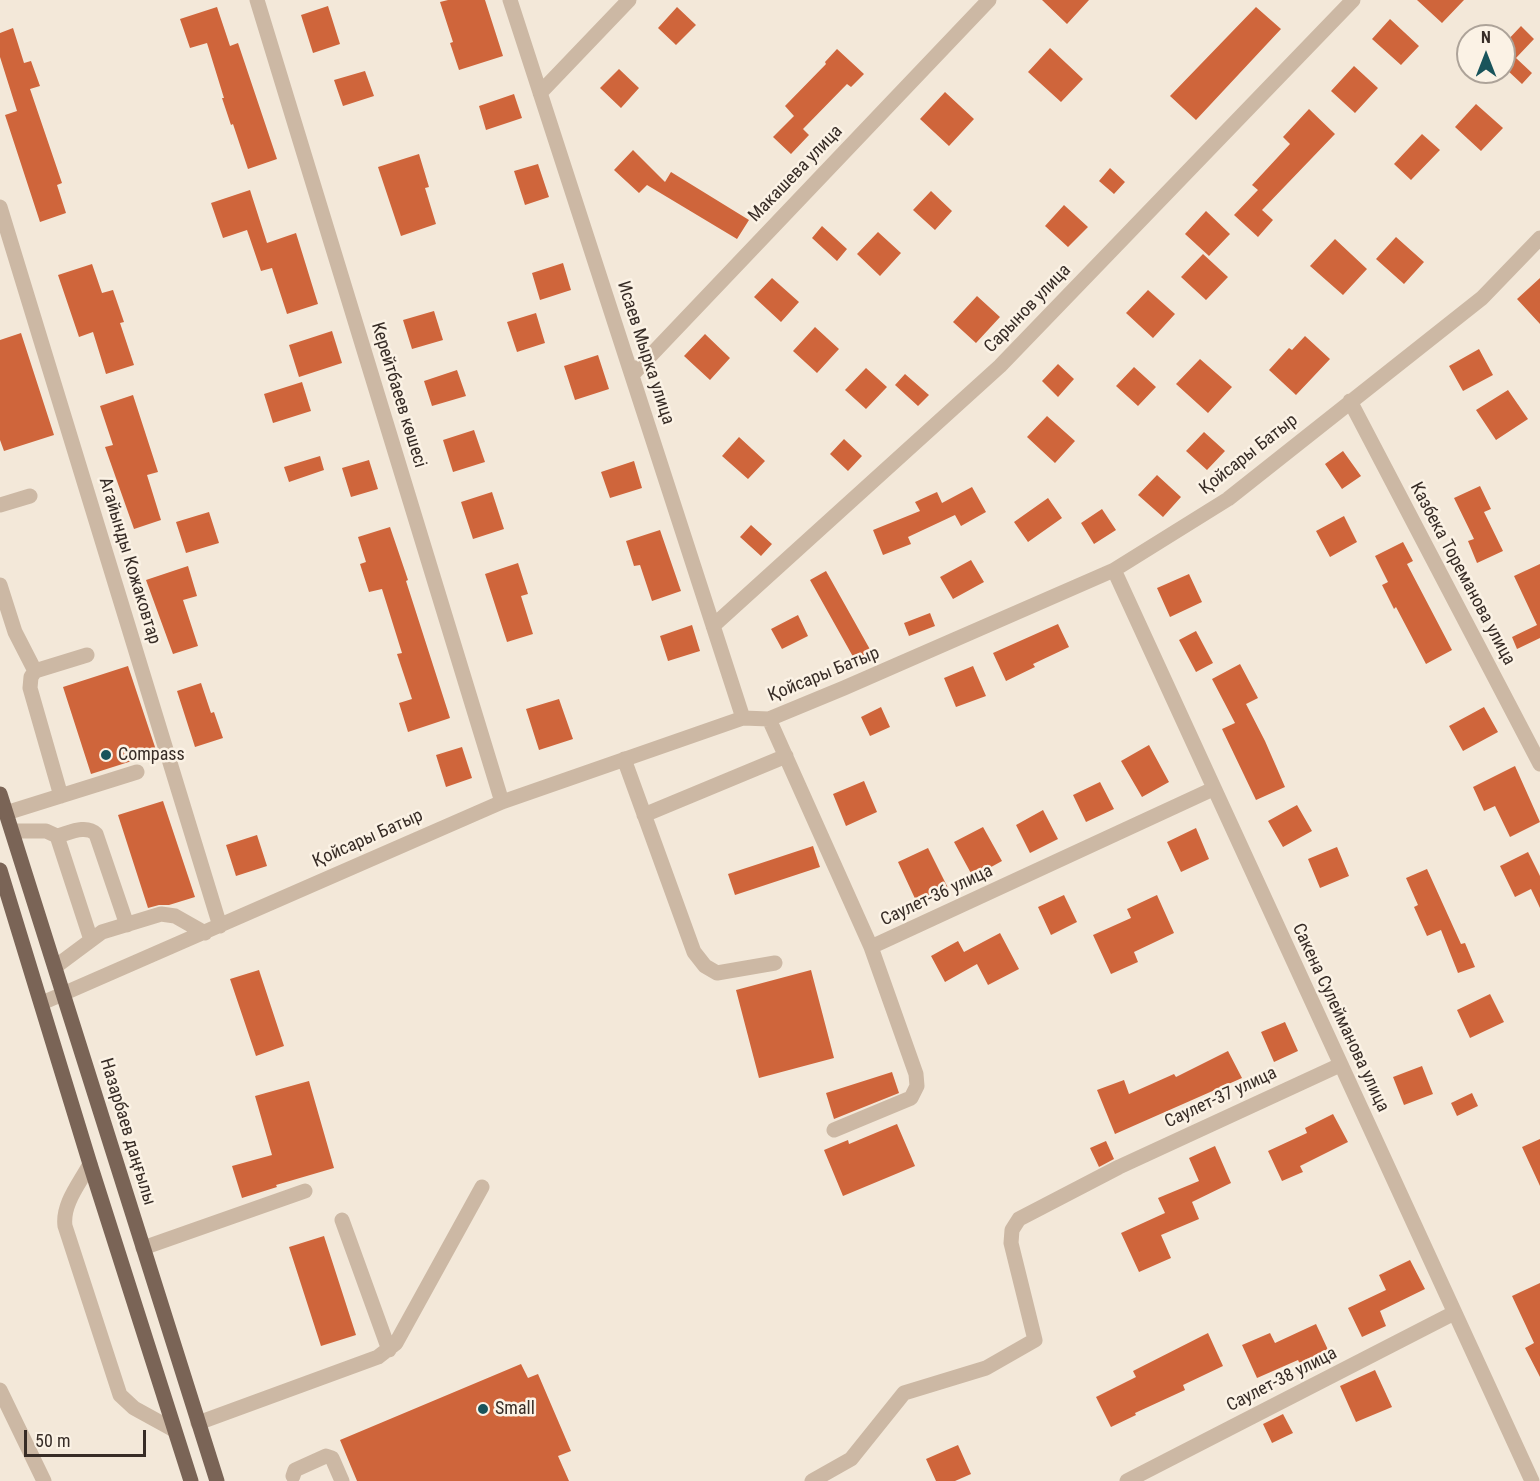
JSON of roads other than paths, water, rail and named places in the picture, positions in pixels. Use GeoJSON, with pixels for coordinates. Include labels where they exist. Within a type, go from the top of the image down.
{"type":"FeatureCollection","features":[{"type":"Feature","properties":{"kind":"main road","name":"Назарбаев даңғылы"},"geometry":{"type":"LineString","coordinates":[[0,794],[217,1481]]}},
{"type":"Feature","properties":{"kind":"main road"},"geometry":{"type":"LineString","coordinates":[[0,870],[90,1164],[191,1481]]}},
{"type":"Feature","properties":{"kind":"main road"},"geometry":{"type":"LineString","coordinates":[[174,1430],[198,1423]]}},
{"type":"Feature","properties":{"kind":"street","name":"Керейтбаеев көшесі"},"geometry":{"type":"LineString","coordinates":[[257,0],[502,802]]}},
{"type":"Feature","properties":{"kind":"street","name":"Исаев Мырка улица"},"geometry":{"type":"LineString","coordinates":[[510,0],[743,718]]}},
{"type":"Feature","properties":{"kind":"street"},"geometry":{"type":"LineString","coordinates":[[540,93],[629,0]]}},
{"type":"Feature","properties":{"kind":"street","name":"Макашева улица"},"geometry":{"type":"LineString","coordinates":[[632,375],[989,0]]}},
{"type":"Feature","properties":{"kind":"street","name":"Сарынов улица"},"geometry":{"type":"LineString","coordinates":[[713,626],[1000,366],[1353,0]]}},
{"type":"Feature","properties":{"kind":"street","name":"Агайынды Кожаковтар"},"geometry":{"type":"LineString","coordinates":[[0,207],[220,926]]}},
{"type":"Feature","properties":{"kind":"street","name":"Қойсары Батыр"},"geometry":{"type":"LineString","coordinates":[[42,1003],[502,802],[743,718],[769,719],[1114,570],[1228,499],[1482,298],[1540,238]]}},
{"type":"Feature","properties":{"kind":"street","name":"Казбека Тореманова улица"},"geometry":{"type":"LineString","coordinates":[[1350,401],[1540,764]]}},
{"type":"Feature","properties":{"kind":"street"},"geometry":{"type":"LineString","coordinates":[[0,505],[30,496]]}},
{"type":"Feature","properties":{"kind":"street","name":"Сакена Сулейманова улица"},"geometry":{"type":"LineString","coordinates":[[1114,570],[1532,1481]]}},
{"type":"Feature","properties":{"kind":"street"},"geometry":{"type":"LineString","coordinates":[[0,585],[15,632],[35,671]]}},
{"type":"Feature","properties":{"kind":"street"},"geometry":{"type":"LineString","coordinates":[[61,796],[30,688],[31,677],[35,671],[87,655]]}},
{"type":"Feature","properties":{"kind":"street","name":"Саулет-36 улица"},"geometry":{"type":"LineString","coordinates":[[769,719],[871,947],[1213,789]]}},
{"type":"Feature","properties":{"kind":"street"},"geometry":{"type":"LineString","coordinates":[[644,814],[786,756]]}},
{"type":"Feature","properties":{"kind":"street"},"geometry":{"type":"LineString","coordinates":[[624,759],[694,952],[705,966],[717,973],[775,963]]}},
{"type":"Feature","properties":{"kind":"street"},"geometry":{"type":"LineString","coordinates":[[6,813],[137,772]]}},
{"type":"Feature","properties":{"kind":"street"},"geometry":{"type":"LineString","coordinates":[[12,831],[46,831],[57,836],[91,829],[96,834],[127,925]]}},
{"type":"Feature","properties":{"kind":"street"},"geometry":{"type":"LineString","coordinates":[[57,836],[91,940]]}},
{"type":"Feature","properties":{"kind":"street"},"geometry":{"type":"LineString","coordinates":[[55,967],[102,932],[161,914],[175,916],[205,933]]}},
{"type":"Feature","properties":{"kind":"street"},"geometry":{"type":"LineString","coordinates":[[834,1130],[911,1098],[917,1086],[916,1074],[871,947]]}},
{"type":"Feature","properties":{"kind":"street","name":"Саулет-37 улица"},"geometry":{"type":"LineString","coordinates":[[812,1481],[850,1459],[904,1393],[986,1368],[1035,1340],[1011,1242],[1012,1230],[1019,1219],[1119,1167],[1340,1065]]}},
{"type":"Feature","properties":{"kind":"street"},"geometry":{"type":"LineString","coordinates":[[90,1164],[65,1211],[64,1218],[69,1237],[120,1395],[134,1408],[174,1430]]}},
{"type":"Feature","properties":{"kind":"street"},"geometry":{"type":"LineString","coordinates":[[198,1423],[378,1357],[389,1350],[396,1343],[482,1187]]}},
{"type":"Feature","properties":{"kind":"street"},"geometry":{"type":"LineString","coordinates":[[143,1248],[305,1191]]}},
{"type":"Feature","properties":{"kind":"street"},"geometry":{"type":"LineString","coordinates":[[342,1221],[389,1350]]}},
{"type":"Feature","properties":{"kind":"street","name":"Саулет-38 улица"},"geometry":{"type":"LineString","coordinates":[[1127,1481],[1454,1313]]}},
{"type":"Feature","properties":{"kind":"street"},"geometry":{"type":"LineString","coordinates":[[0,1390],[44,1481]]}},
{"type":"Feature","properties":{"kind":"street"},"geometry":{"type":"LineString","coordinates":[[290,1479],[295,1470],[327,1456],[332,1458],[342,1481]]}},
{"type":"Feature","properties":{"kind":"place","name":"Compass"},"geometry":{"type":"Point","coordinates":[106,755]}},
{"type":"Feature","properties":{"kind":"place","name":"Small"},"geometry":{"type":"Point","coordinates":[483,1409]}}]}
